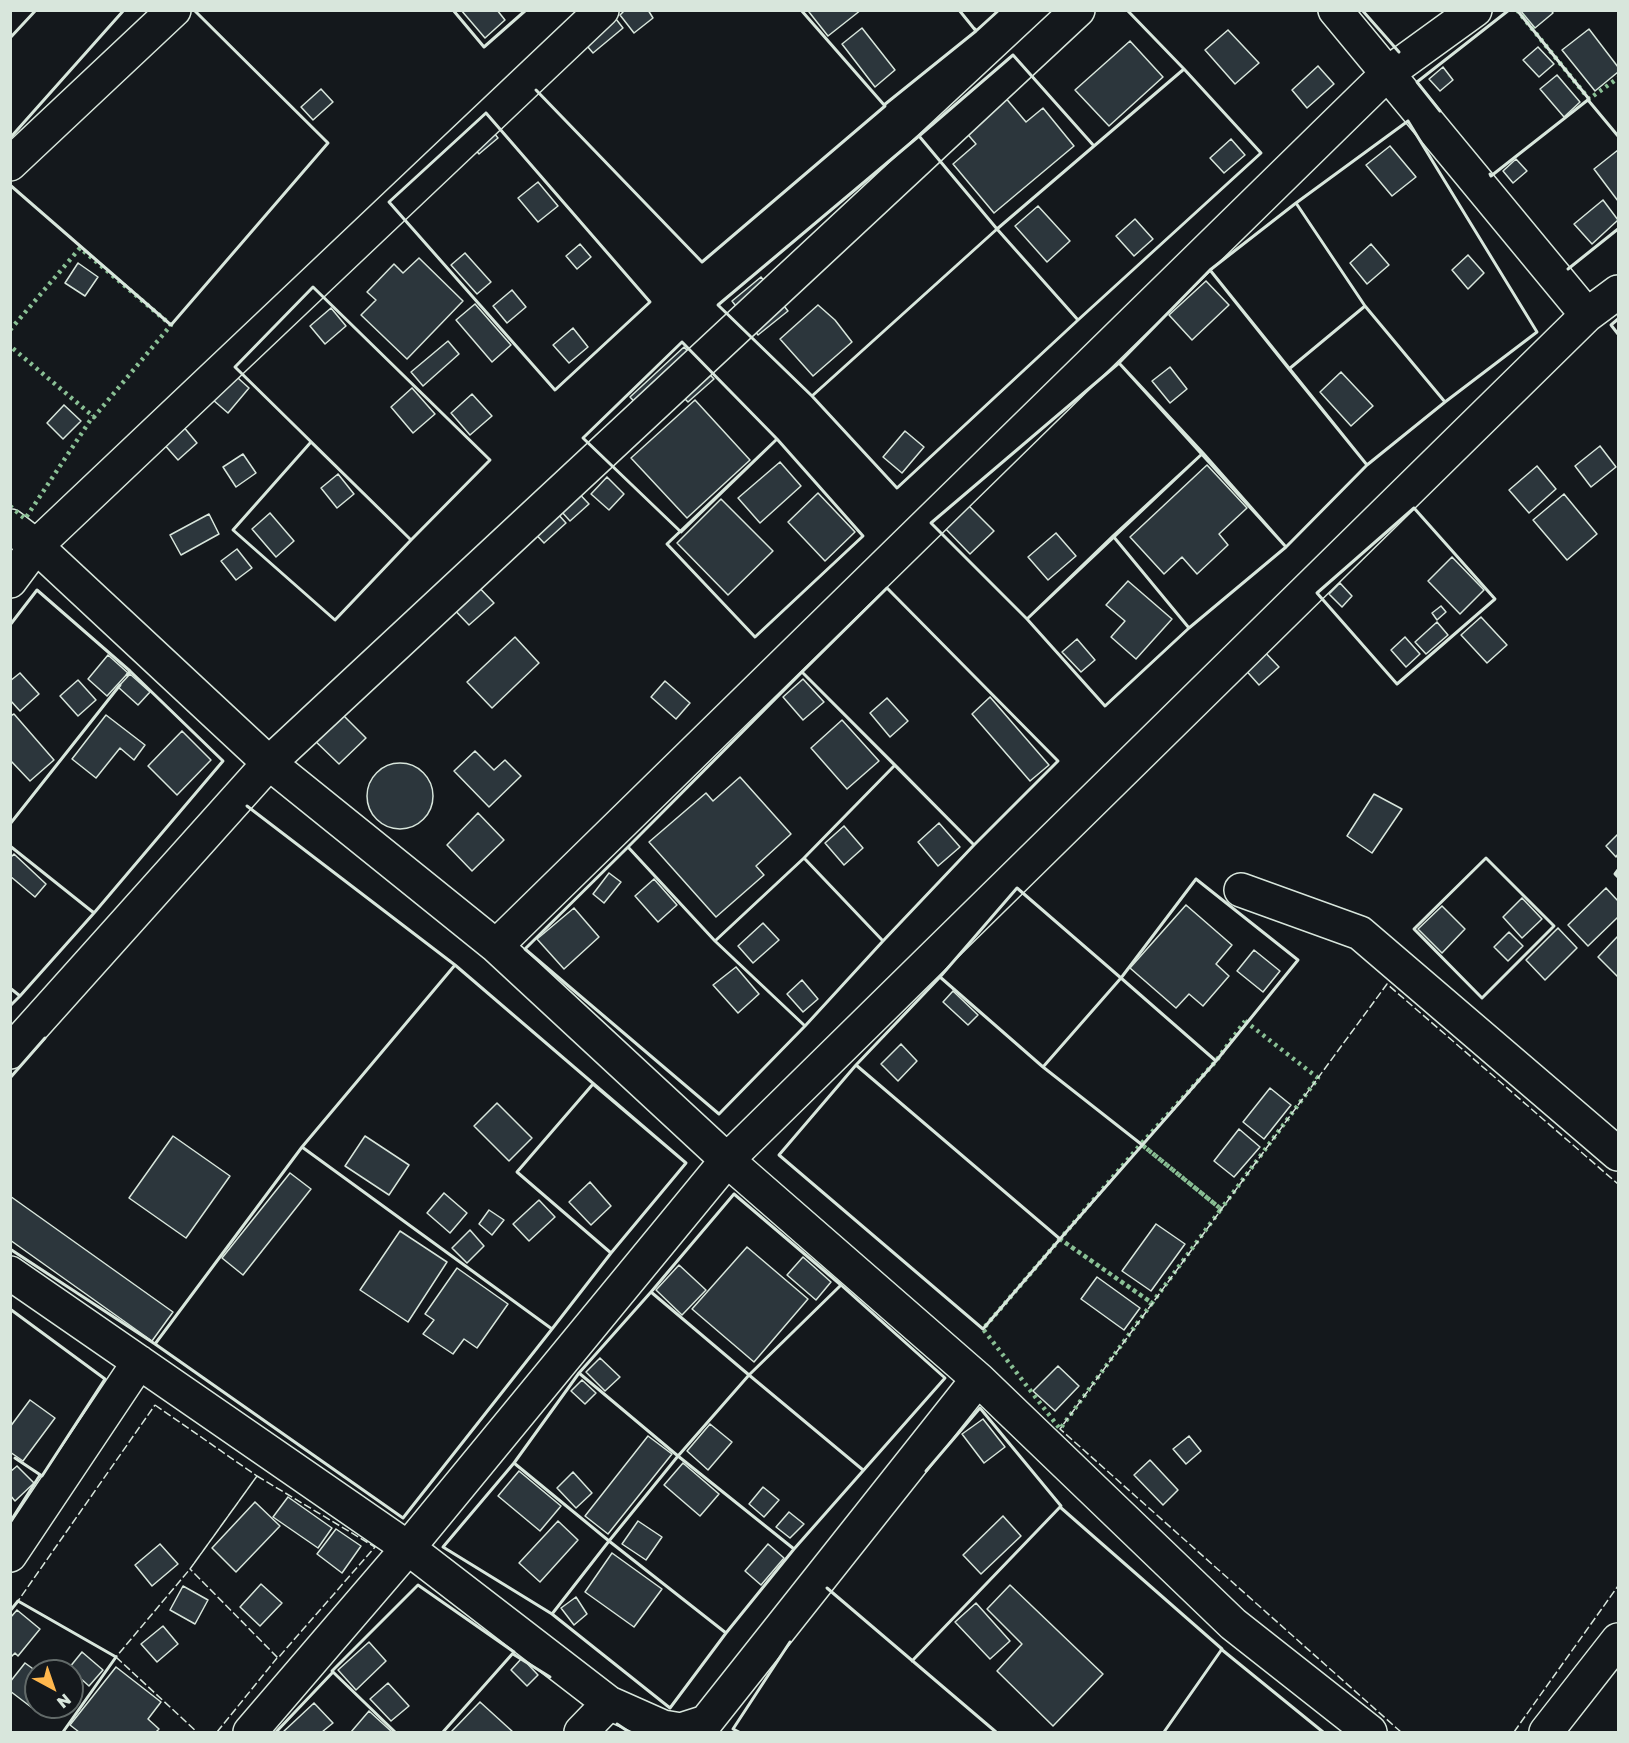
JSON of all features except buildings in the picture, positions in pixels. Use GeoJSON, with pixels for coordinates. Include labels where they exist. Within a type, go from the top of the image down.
{"type":"FeatureCollection","features":[{"type":"Feature","properties":{"kind":"street"},"geometry":{"type":"LineString","coordinates":[[10,164],[174,10]]}},
{"type":"Feature","properties":{"kind":"street"},"geometry":{"type":"LineString","coordinates":[[10,581],[36,546],[603,10]]}},
{"type":"Feature","properties":{"kind":"street"},"geometry":{"type":"LineString","coordinates":[[10,1052],[269,763],[1078,10]]}},
{"type":"Feature","properties":{"kind":"street"},"geometry":{"type":"LineString","coordinates":[[1335,10],[1587,315]]}},
{"type":"Feature","properties":{"kind":"street"},"geometry":{"type":"LineString","coordinates":[[496,946],[1388,73],[1475,10]]}},
{"type":"Feature","properties":{"kind":"street"},"geometry":{"type":"LineString","coordinates":[[250,1732],[408,1548],[728,1160],[1587,315],[1618,292]]}},
{"type":"Feature","properties":{"kind":"street"},"geometry":{"type":"LineString","coordinates":[[10,526],[36,546],[269,763],[496,946],[728,1160],[978,1379],[1233,1624],[1370,1732]]}},
{"type":"Feature","properties":{"kind":"street"},"geometry":{"type":"LineString","coordinates":[[1241,890],[1360,933],[1618,1154]]}},
{"type":"Feature","properties":{"kind":"street"},"geometry":{"type":"LineString","coordinates":[[10,1274],[408,1548],[609,1703],[663,1728],[681,1731],[706,1722],[978,1379]]}},
{"type":"Feature","properties":{"kind":"street"},"geometry":{"type":"LineString","coordinates":[[10,1555],[139,1362]]}},
{"type":"Feature","properties":{"kind":"street"},"geometry":{"type":"LineString","coordinates":[[1546,1732],[1618,1640]]}},
{"type":"Feature","properties":{"kind":"street"},"geometry":{"type":"LineString","coordinates":[[581,1732],[609,1703]]}},
{"type":"Feature","properties":{"kind":"hedge"},"geometry":{"type":"LineString","coordinates":[[1517,10],[1589,99],[1618,78]]}},
{"type":"Feature","properties":{"kind":"hedge"},"geometry":{"type":"LineString","coordinates":[[10,330],[80,248],[171,325],[94,417],[10,346]]}},
{"type":"Feature","properties":{"kind":"hedge"},"geometry":{"type":"LineString","coordinates":[[10,506],[25,519],[93,416]]}},
{"type":"Feature","properties":{"kind":"hedge"},"geometry":{"type":"LineString","coordinates":[[1245,1021],[1318,1078],[1221,1209],[1141,1144],[1216,1061],[1245,1021]]}},
{"type":"Feature","properties":{"kind":"hedge"},"geometry":{"type":"LineString","coordinates":[[1141,1144],[1221,1209],[1152,1303],[1060,1239],[1141,1144]]}},
{"type":"Feature","properties":{"kind":"hedge"},"geometry":{"type":"LineString","coordinates":[[1060,1239],[1152,1303],[1060,1429],[983,1329],[1060,1239]]}},
{"type":"Feature","properties":{"kind":"fence"},"geometry":{"type":"LineString","coordinates":[[1401,1732],[1060,1429],[1387,984],[1618,1184]]}},
{"type":"Feature","properties":{"kind":"fence"},"geometry":{"type":"LineString","coordinates":[[155,1405],[257,1476],[190,1569],[116,1657],[18,1601],[155,1405]]}},
{"type":"Feature","properties":{"kind":"fence"},"geometry":{"type":"LineString","coordinates":[[257,1476],[375,1547],[278,1658],[190,1569],[257,1476]]}},
{"type":"Feature","properties":{"kind":"fence"},"geometry":{"type":"LineString","coordinates":[[1514,1732],[1618,1586]]}},
{"type":"Feature","properties":{"kind":"fence"},"geometry":{"type":"LineString","coordinates":[[116,1657],[197,1732]]}},
{"type":"Feature","properties":{"kind":"fence"},"geometry":{"type":"LineString","coordinates":[[63,1732],[116,1657],[118,1659]]}},
{"type":"Feature","properties":{"kind":"fence"},"geometry":{"type":"LineString","coordinates":[[217,1732],[277,1658]]}},
{"type":"Feature","properties":{"kind":"wall"},"geometry":{"type":"LineString","coordinates":[[10,38],[36,10]]}},
{"type":"Feature","properties":{"kind":"wall"},"geometry":{"type":"LineString","coordinates":[[10,138],[124,10]]}},
{"type":"Feature","properties":{"kind":"wall"},"geometry":{"type":"LineString","coordinates":[[10,185],[171,325],[328,143],[194,10]]}},
{"type":"Feature","properties":{"kind":"wall"},"geometry":{"type":"LineString","coordinates":[[453,10],[484,47],[526,10]]}},
{"type":"Feature","properties":{"kind":"wall"},"geometry":{"type":"LineString","coordinates":[[536,90],[702,262],[885,106],[801,10]]}},
{"type":"Feature","properties":{"kind":"wall"},"geometry":{"type":"LineString","coordinates":[[884,105],[976,31],[959,10]]}},
{"type":"Feature","properties":{"kind":"wall"},"geometry":{"type":"LineString","coordinates":[[975,29],[976,31],[999,10]]}},
{"type":"Feature","properties":{"kind":"wall"},"geometry":{"type":"LineString","coordinates":[[1127,10],[1184,69],[1182,71]]}},
{"type":"Feature","properties":{"kind":"wall"},"geometry":{"type":"LineString","coordinates":[[1362,10],[1399,52]]}},
{"type":"Feature","properties":{"kind":"wall"},"geometry":{"type":"LineString","coordinates":[[1440,111],[1417,82],[1509,10]]}},
{"type":"Feature","properties":{"kind":"wall"},"geometry":{"type":"LineString","coordinates":[[1490,174],[1491,176],[1589,99],[1517,10]]}},
{"type":"Feature","properties":{"kind":"wall"},"geometry":{"type":"LineString","coordinates":[[1013,55],[1094,146],[997,229],[919,136],[1013,55]]}},
{"type":"Feature","properties":{"kind":"wall"},"geometry":{"type":"LineString","coordinates":[[1184,69],[1261,153],[1078,320],[997,229],[1184,69]]}},
{"type":"Feature","properties":{"kind":"wall"},"geometry":{"type":"LineString","coordinates":[[1588,100],[1618,136]]}},
{"type":"Feature","properties":{"kind":"wall"},"geometry":{"type":"LineString","coordinates":[[486,113],[650,302],[555,390],[389,202],[486,113]]}},
{"type":"Feature","properties":{"kind":"wall"},"geometry":{"type":"LineString","coordinates":[[1408,121],[1537,332],[1445,402],[1365,306],[1296,203],[1408,121]]}},
{"type":"Feature","properties":{"kind":"wall"},"geometry":{"type":"LineString","coordinates":[[919,136],[997,229],[812,396],[718,305],[919,136]]}},
{"type":"Feature","properties":{"kind":"wall"},"geometry":{"type":"LineString","coordinates":[[1296,203],[1365,306],[1289,369],[1210,270],[1296,203]]}},
{"type":"Feature","properties":{"kind":"wall"},"geometry":{"type":"LineString","coordinates":[[997,229],[1078,320],[897,488],[812,396],[997,229]]}},
{"type":"Feature","properties":{"kind":"wall"},"geometry":{"type":"LineString","coordinates":[[1568,269],[1618,229]]}},
{"type":"Feature","properties":{"kind":"wall"},"geometry":{"type":"LineString","coordinates":[[1210,270],[1367,465],[1286,547],[1119,363],[1210,270]]}},
{"type":"Feature","properties":{"kind":"wall"},"geometry":{"type":"LineString","coordinates":[[313,287],[490,460],[411,540],[235,367],[313,287]]}},
{"type":"Feature","properties":{"kind":"wall"},"geometry":{"type":"LineString","coordinates":[[1365,306],[1445,402],[1367,465],[1289,369],[1365,306]]}},
{"type":"Feature","properties":{"kind":"wall"},"geometry":{"type":"LineString","coordinates":[[1618,319],[1611,325],[1618,334]]}},
{"type":"Feature","properties":{"kind":"wall"},"geometry":{"type":"LineString","coordinates":[[682,342],[777,439],[681,532],[583,438],[682,342]]}},
{"type":"Feature","properties":{"kind":"wall"},"geometry":{"type":"LineString","coordinates":[[1119,363],[1203,453],[1027,619],[931,523],[1119,363]]}},
{"type":"Feature","properties":{"kind":"wall"},"geometry":{"type":"LineString","coordinates":[[777,439],[863,536],[755,637],[667,544],[777,439]]}},
{"type":"Feature","properties":{"kind":"wall"},"geometry":{"type":"LineString","coordinates":[[311,442],[411,540],[335,620],[233,530],[311,442]]}},
{"type":"Feature","properties":{"kind":"wall"},"geometry":{"type":"LineString","coordinates":[[1203,453],[1286,547],[1189,628],[1113,536],[1203,453]]}},
{"type":"Feature","properties":{"kind":"wall"},"geometry":{"type":"LineString","coordinates":[[1414,508],[1495,599],[1397,684],[1317,593],[1414,508]]}},
{"type":"Feature","properties":{"kind":"wall"},"geometry":{"type":"LineString","coordinates":[[1113,536],[1189,628],[1105,706],[1027,619],[1113,536]]}},
{"type":"Feature","properties":{"kind":"wall"},"geometry":{"type":"LineString","coordinates":[[887,588],[1058,761],[974,845],[802,672],[887,588]]}},
{"type":"Feature","properties":{"kind":"wall"},"geometry":{"type":"LineString","coordinates":[[10,625],[37,590],[130,671],[129,673]]}},
{"type":"Feature","properties":{"kind":"wall"},"geometry":{"type":"LineString","coordinates":[[10,846],[94,913],[223,761],[130,671],[127,675]]}},
{"type":"Feature","properties":{"kind":"wall"},"geometry":{"type":"LineString","coordinates":[[802,672],[895,765],[804,858],[715,941],[628,847],[802,672]]}},
{"type":"Feature","properties":{"kind":"wall"},"geometry":{"type":"LineString","coordinates":[[10,824],[120,685]]}},
{"type":"Feature","properties":{"kind":"wall"},"geometry":{"type":"LineString","coordinates":[[895,765],[974,845],[883,941],[804,858],[895,765]]}},
{"type":"Feature","properties":{"kind":"wall"},"geometry":{"type":"LineString","coordinates":[[10,1249],[155,1344],[302,1147],[455,965],[247,806]]}},
{"type":"Feature","properties":{"kind":"wall"},"geometry":{"type":"LineString","coordinates":[[628,847],[715,941],[805,1026],[719,1114],[525,949],[628,847]]}},
{"type":"Feature","properties":{"kind":"wall"},"geometry":{"type":"LineString","coordinates":[[804,858],[883,941],[805,1026],[715,941],[804,858]]}},
{"type":"Feature","properties":{"kind":"wall"},"geometry":{"type":"LineString","coordinates":[[1486,858],[1554,926],[1482,998],[1414,929],[1486,858]]}},
{"type":"Feature","properties":{"kind":"wall"},"geometry":{"type":"LineString","coordinates":[[1618,870],[1615,874],[1618,877]]}},
{"type":"Feature","properties":{"kind":"wall"},"geometry":{"type":"LineString","coordinates":[[1196,879],[1298,960],[1216,1061],[1121,978],[1196,879]]}},
{"type":"Feature","properties":{"kind":"wall"},"geometry":{"type":"LineString","coordinates":[[1017,888],[1121,978],[1043,1067],[940,977],[1017,888]]}},
{"type":"Feature","properties":{"kind":"wall"},"geometry":{"type":"LineString","coordinates":[[10,988],[20,996],[94,913],[92,911]]}},
{"type":"Feature","properties":{"kind":"wall"},"geometry":{"type":"LineString","coordinates":[[455,965],[686,1163],[611,1253],[552,1329],[302,1147],[455,965]]}},
{"type":"Feature","properties":{"kind":"wall"},"geometry":{"type":"LineString","coordinates":[[1141,1144],[1043,1067],[940,977],[856,1065],[1060,1239],[1216,1061],[1121,978],[1043,1067],[1141,1144]]}},
{"type":"Feature","properties":{"kind":"wall"},"geometry":{"type":"LineString","coordinates":[[10,1006],[20,996]]}},
{"type":"Feature","properties":{"kind":"wall"},"geometry":{"type":"LineString","coordinates":[[10,1078],[45,1038]]}},
{"type":"Feature","properties":{"kind":"wall"},"geometry":{"type":"LineString","coordinates":[[856,1065],[1060,1239],[983,1329],[779,1155],[856,1065]]}},
{"type":"Feature","properties":{"kind":"wall"},"geometry":{"type":"LineString","coordinates":[[593,1084],[686,1163],[611,1253],[517,1172],[593,1084]]}},
{"type":"Feature","properties":{"kind":"wall"},"geometry":{"type":"LineString","coordinates":[[302,1147],[552,1329],[403,1518],[155,1344],[302,1147]]}},
{"type":"Feature","properties":{"kind":"wall"},"geometry":{"type":"LineString","coordinates":[[734,1194],[841,1285],[749,1375],[651,1292],[734,1194]]}},
{"type":"Feature","properties":{"kind":"wall"},"geometry":{"type":"LineString","coordinates":[[863,1470],[749,1375],[678,1456],[794,1549],[945,1378],[841,1285],[749,1375],[863,1470]]}},
{"type":"Feature","properties":{"kind":"wall"},"geometry":{"type":"LineString","coordinates":[[651,1292],[749,1375],[678,1456],[579,1373],[651,1292]]}},
{"type":"Feature","properties":{"kind":"wall"},"geometry":{"type":"LineString","coordinates":[[10,1309],[105,1379],[42,1476],[15,1458]]}},
{"type":"Feature","properties":{"kind":"wall"},"geometry":{"type":"LineString","coordinates":[[579,1373],[678,1456],[609,1541],[514,1463],[579,1373]]}},
{"type":"Feature","properties":{"kind":"wall"},"geometry":{"type":"LineString","coordinates":[[912,1661],[1061,1506],[980,1408],[926,1471]]}},
{"type":"Feature","properties":{"kind":"wall"},"geometry":{"type":"LineString","coordinates":[[678,1456],[794,1549],[726,1633],[609,1541],[678,1456]]}},
{"type":"Feature","properties":{"kind":"wall"},"geometry":{"type":"LineString","coordinates":[[514,1463],[609,1541],[552,1614],[443,1547],[514,1463]]}},
{"type":"Feature","properties":{"kind":"wall"},"geometry":{"type":"LineString","coordinates":[[10,1522],[40,1475]]}},
{"type":"Feature","properties":{"kind":"wall"},"geometry":{"type":"LineString","coordinates":[[1060,1507],[1222,1649],[1164,1732]]}},
{"type":"Feature","properties":{"kind":"wall"},"geometry":{"type":"LineString","coordinates":[[609,1541],[726,1633],[670,1708],[552,1614],[609,1541]]}},
{"type":"Feature","properties":{"kind":"wall"},"geometry":{"type":"LineString","coordinates":[[395,1732],[332,1671],[418,1585],[514,1652],[443,1732]]}},
{"type":"Feature","properties":{"kind":"wall"},"geometry":{"type":"LineString","coordinates":[[827,1588],[996,1732]]}},
{"type":"Feature","properties":{"kind":"wall"},"geometry":{"type":"LineString","coordinates":[[10,1611],[18,1601],[116,1657],[63,1732]]}},
{"type":"Feature","properties":{"kind":"wall"},"geometry":{"type":"LineString","coordinates":[[739,1732],[733,1729],[790,1642]]}},
{"type":"Feature","properties":{"kind":"wall"},"geometry":{"type":"LineString","coordinates":[[1221,1649],[1323,1732]]}},
{"type":"Feature","properties":{"kind":"wall"},"geometry":{"type":"LineString","coordinates":[[513,1654],[550,1677]]}},
{"type":"Feature","properties":{"kind":"wall"},"geometry":{"type":"LineString","coordinates":[[276,1732],[333,1672]]}},
{"type":"Feature","properties":{"kind":"wall"},"geometry":{"type":"LineString","coordinates":[[617,1724],[629,1732]]}}]}
